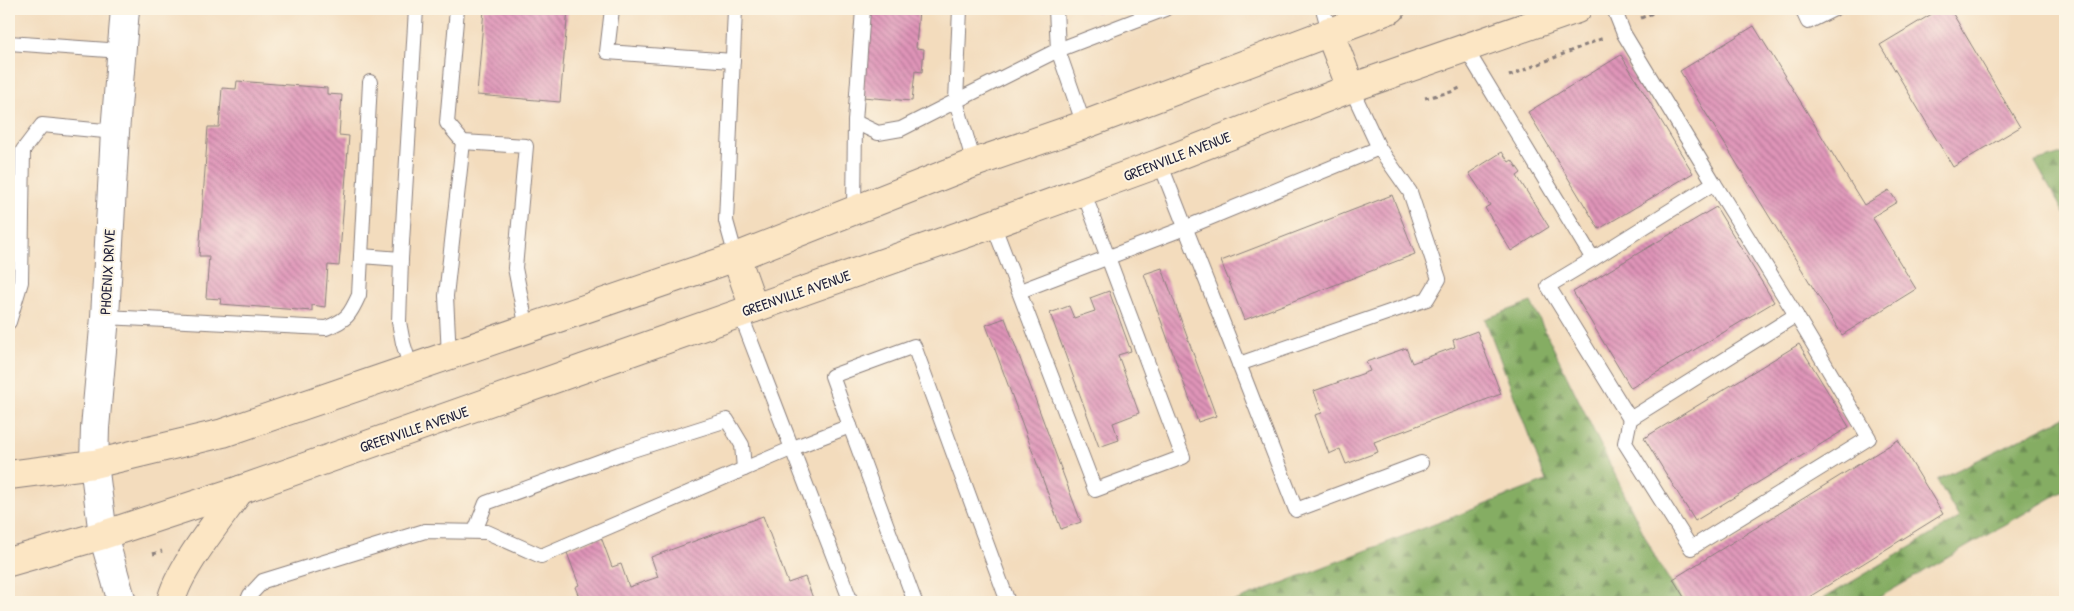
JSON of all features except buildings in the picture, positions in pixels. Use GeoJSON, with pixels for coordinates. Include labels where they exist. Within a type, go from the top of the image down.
{"type":"FeatureCollection","features":[{"type":"Feature","properties":{"kind":"main road"},"geometry":{"type":"LineString","coordinates":[[9,475],[94,464],[223,433],[736,257],[974,163],[1084,125],[1326,20],[1391,9]]}},
{"type":"Feature","properties":{"kind":"main road","name":"GREENVILLE AVENUE"},"geometry":{"type":"LineString","coordinates":[[9,562],[102,535],[240,490],[1160,164],[1351,88],[1577,9]]}},
{"type":"Feature","properties":{"kind":"main road"},"geometry":{"type":"LineString","coordinates":[[1326,20],[1351,88]]}},
{"type":"Feature","properties":{"kind":"main road"},"geometry":{"type":"LineString","coordinates":[[736,257],[747,310]]}},
{"type":"Feature","properties":{"kind":"main road"},"geometry":{"type":"LineString","coordinates":[[171,602],[172,595],[188,566],[240,490]]}},
{"type":"Feature","properties":{"kind":"street","name":"PHOENIX DRIVE"},"geometry":{"type":"LineString","coordinates":[[122,602],[102,535],[94,464],[95,428],[105,317],[115,132],[125,9]]}},
{"type":"Feature","properties":{"kind":"lane"},"geometry":{"type":"LineString","coordinates":[[411,369],[399,322],[416,9]]}},
{"type":"Feature","properties":{"kind":"lane"},"geometry":{"type":"LineString","coordinates":[[457,9],[447,123],[463,142],[526,146],[515,268],[527,329]]}},
{"type":"Feature","properties":{"kind":"lane"},"geometry":{"type":"LineString","coordinates":[[612,9],[607,52],[733,61]]}},
{"type":"Feature","properties":{"kind":"lane"},"geometry":{"type":"LineString","coordinates":[[735,9],[726,221],[736,257]]}},
{"type":"Feature","properties":{"kind":"lane"},"geometry":{"type":"LineString","coordinates":[[854,210],[855,122],[863,9]]}},
{"type":"Feature","properties":{"kind":"lane"},"geometry":{"type":"LineString","coordinates":[[960,9],[956,102],[974,163]]}},
{"type":"Feature","properties":{"kind":"lane"},"geometry":{"type":"LineString","coordinates":[[1056,9],[1058,50],[1084,125]]}},
{"type":"Feature","properties":{"kind":"lane"},"geometry":{"type":"LineString","coordinates":[[855,122],[878,133],[900,129],[1058,50],[1140,13],[1165,9]]}},
{"type":"Feature","properties":{"kind":"lane"},"geometry":{"type":"LineString","coordinates":[[1614,9],[1624,34],[1869,438],[1690,548],[1625,443],[1630,419],[1548,286],[1714,184]]}},
{"type":"Feature","properties":{"kind":"lane"},"geometry":{"type":"LineString","coordinates":[[1802,9],[1808,22],[1834,9]]}},
{"type":"Feature","properties":{"kind":"lane"},"geometry":{"type":"LineString","coordinates":[[9,42],[122,51]]}},
{"type":"Feature","properties":{"kind":"lane"},"geometry":{"type":"LineString","coordinates":[[1466,49],[1593,259]]}},
{"type":"Feature","properties":{"kind":"lane"},"geometry":{"type":"LineString","coordinates":[[105,317],[326,328],[341,322],[351,312],[359,295],[370,82]]}},
{"type":"Feature","properties":{"kind":"lane"},"geometry":{"type":"LineString","coordinates":[[1238,364],[1426,299],[1439,279],[1410,192],[1379,148],[1351,88]]}},
{"type":"Feature","properties":{"kind":"lane"},"geometry":{"type":"LineString","coordinates":[[9,322],[21,282],[24,150],[42,125],[115,132]]}},
{"type":"Feature","properties":{"kind":"lane"},"geometry":{"type":"LineString","coordinates":[[448,356],[446,296],[463,142]]}},
{"type":"Feature","properties":{"kind":"lane"},"geometry":{"type":"LineString","coordinates":[[1020,291],[1185,228],[1379,148]]}},
{"type":"Feature","properties":{"kind":"lane"},"geometry":{"type":"LineString","coordinates":[[1160,164],[1296,510],[1420,463]]}},
{"type":"Feature","properties":{"kind":"lane"},"geometry":{"type":"LineString","coordinates":[[993,224],[1095,490],[1184,457],[1083,191]]}},
{"type":"Feature","properties":{"kind":"lane"},"geometry":{"type":"LineString","coordinates":[[361,256],[401,259]]}},
{"type":"Feature","properties":{"kind":"lane"},"geometry":{"type":"LineString","coordinates":[[747,310],[793,448],[851,602]]}},
{"type":"Feature","properties":{"kind":"lane"},"geometry":{"type":"LineString","coordinates":[[1630,419],[1796,315]]}},
{"type":"Feature","properties":{"kind":"lane"},"geometry":{"type":"LineString","coordinates":[[915,602],[832,376],[914,346],[1008,602]]}},
{"type":"Feature","properties":{"kind":"lane"},"geometry":{"type":"LineString","coordinates":[[475,532],[486,503],[620,454],[727,420],[742,445],[744,469]]}},
{"type":"Feature","properties":{"kind":"lane"},"geometry":{"type":"LineString","coordinates":[[247,602],[250,595],[263,580],[425,531],[487,532],[540,556],[793,448],[850,426]]}},
{"type":"Feature","properties":{"kind":"path"},"geometry":{"type":"LineString","coordinates":[[1636,20],[1663,9]]}},
{"type":"Feature","properties":{"kind":"path"},"geometry":{"type":"LineString","coordinates":[[1509,76],[1607,36]]}},
{"type":"Feature","properties":{"kind":"path"},"geometry":{"type":"LineString","coordinates":[[1424,98],[1451,92],[1468,84]]}},
{"type":"Feature","properties":{"kind":"green space"},"geometry":{"type":"Polygon","coordinates":[[[2065,153],[2065,215],[2035,162],[2065,153]]]}},
{"type":"Feature","properties":{"kind":"green space"},"geometry":{"type":"Polygon","coordinates":[[[1531,302],[1656,559],[1683,602],[1233,602],[1546,481],[1485,319],[1531,302]]]}},
{"type":"Feature","properties":{"kind":"green space"},"geometry":{"type":"Polygon","coordinates":[[[2065,417],[2065,490],[1871,602],[1818,602],[1959,518],[1937,480],[2065,417]]]}}]}
